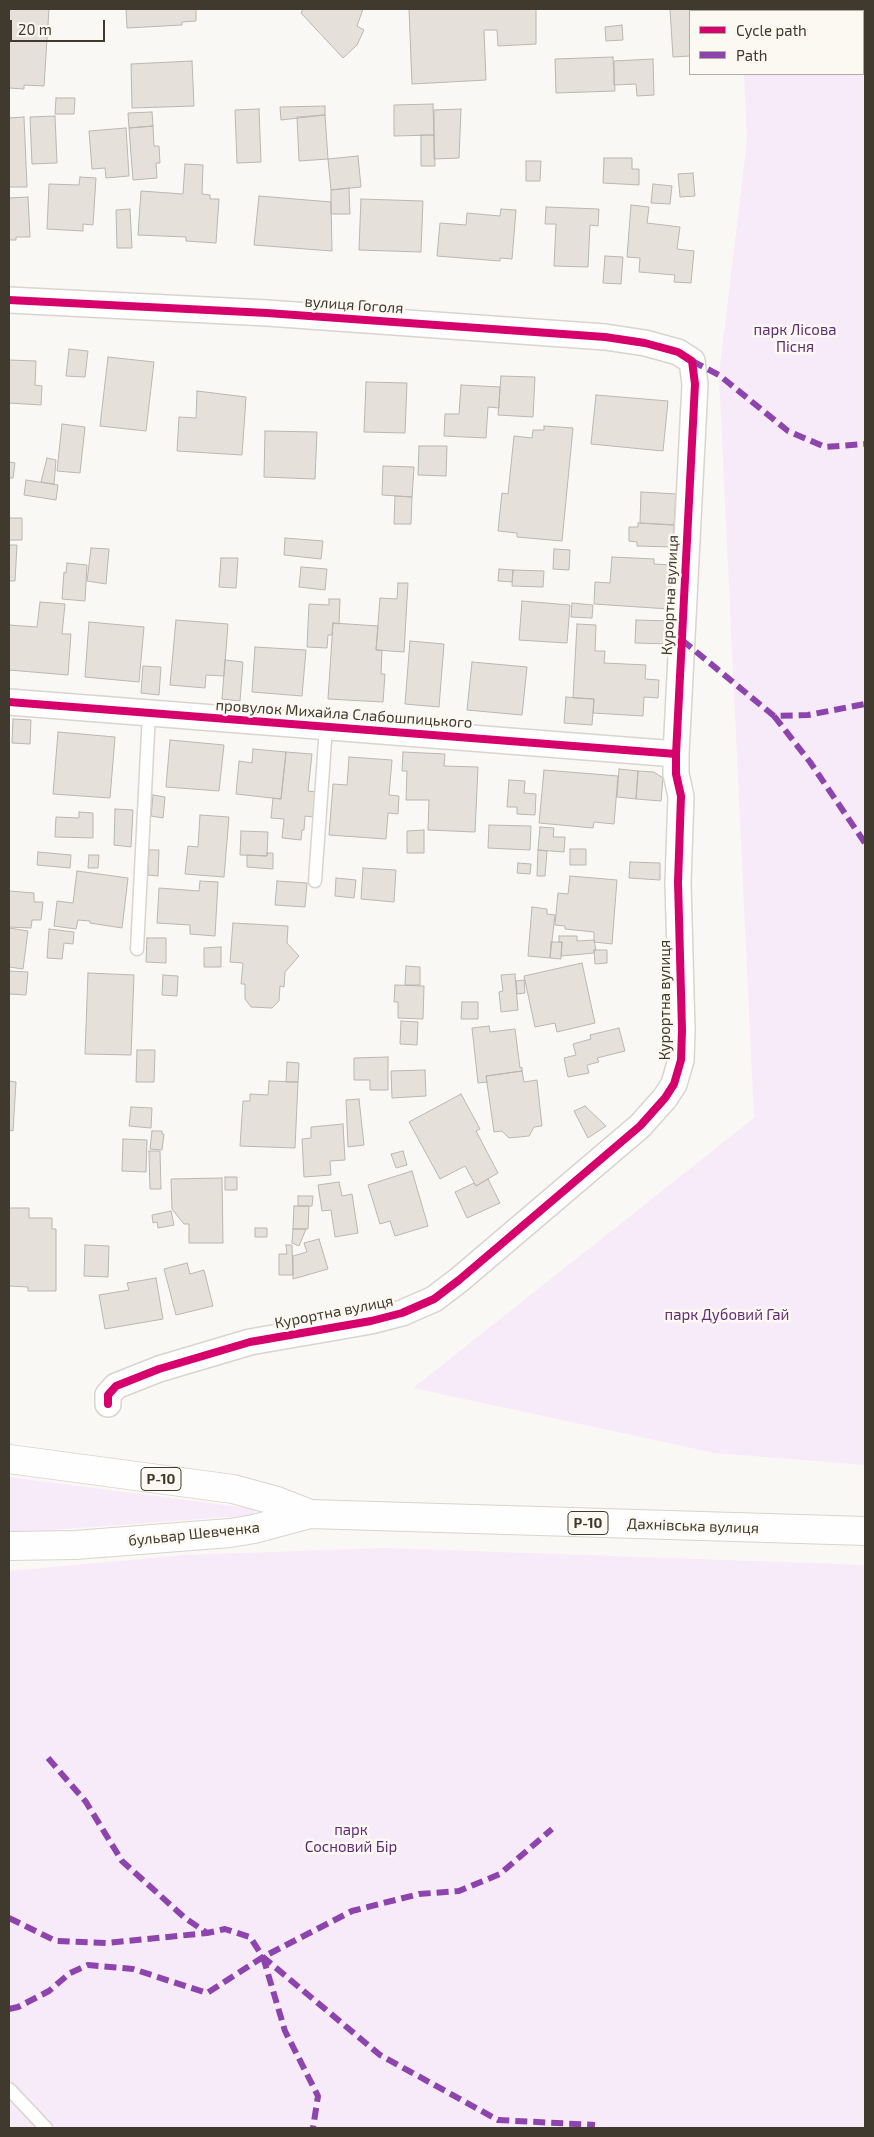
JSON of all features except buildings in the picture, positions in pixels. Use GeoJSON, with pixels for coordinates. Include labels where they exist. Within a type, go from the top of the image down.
{"type":"FeatureCollection","features":[{"type":"Feature","properties":{"kind":"main road","name":"бульвар Шевченка"},"geometry":{"type":"LineString","coordinates":[[9,1459],[233,1489],[277,1500],[310,1514]]}},
{"type":"Feature","properties":{"kind":"main road","name":"бульвар Шевченка"},"geometry":{"type":"LineString","coordinates":[[9,1546],[75,1545],[230,1533],[254,1529],[310,1514]]}},
{"type":"Feature","properties":{"kind":"main road","name":"Дахнівська вулиця"},"geometry":{"type":"LineString","coordinates":[[310,1514],[865,1531]]}},
{"type":"Feature","properties":{"kind":"street","name":"вулиця Гоголя"},"geometry":{"type":"LineString","coordinates":[[9,300],[267,313],[560,333],[663,346],[678,352],[692,361]]}},
{"type":"Feature","properties":{"kind":"street","name":"Курортна вулиця"},"geometry":{"type":"LineString","coordinates":[[108,1404],[108,1395],[116,1386],[159,1369],[250,1342],[371,1321],[402,1313],[434,1299],[459,1280],[654,1112],[674,1084],[679,1071],[682,1048],[678,898],[681,796],[676,774],[676,754],[694,384],[692,361]]}},
{"type":"Feature","properties":{"kind":"street","name":"провулок Михайла Слабошпицького"},"geometry":{"type":"LineString","coordinates":[[9,702],[676,754]]}},
{"type":"Feature","properties":{"kind":"lane"},"geometry":{"type":"LineString","coordinates":[[136,949],[148,713]]}},
{"type":"Feature","properties":{"kind":"lane"},"geometry":{"type":"LineString","coordinates":[[315,881],[326,727]]}},
{"type":"Feature","properties":{"kind":"lane"},"geometry":{"type":"LineString","coordinates":[[9,2089],[46,2128]]}},
{"type":"Feature","properties":{"kind":"green space","name":"парк Дубовий Гай"},"geometry":{"type":"Polygon","coordinates":[[[865,9],[865,1465],[715,1453],[413,1388],[754,1118],[719,375],[747,141],[744,75],[864,75],[864,10],[742,10],[865,9]]]}},
{"type":"Feature","properties":{"kind":"green space"},"geometry":{"type":"Polygon","coordinates":[[[9,1477],[255,1509],[255,1515],[9,1533],[9,1477]]]}},
{"type":"Feature","properties":{"kind":"green space","name":"парк Сосновий Бір"},"geometry":{"type":"Polygon","coordinates":[[[386,1548],[865,1565],[865,2128],[9,2128],[9,1571],[185,1555],[386,1548]]]}},
{"type":"Feature","properties":{"kind":"marked path"},"geometry":{"type":"LineString","coordinates":[[692,361],[719,375],[788,431],[825,447],[865,444]]}},
{"type":"Feature","properties":{"kind":"marked path"},"geometry":{"type":"LineString","coordinates":[[682,640],[774,716],[808,715],[865,704]]}},
{"type":"Feature","properties":{"kind":"marked path"},"geometry":{"type":"LineString","coordinates":[[774,716],[810,762],[865,843]]}},
{"type":"Feature","properties":{"kind":"marked path"},"geometry":{"type":"LineString","coordinates":[[48,1758],[86,1802],[122,1861],[185,1918],[207,1933],[225,1929],[250,1937],[263,1957],[380,2055],[498,2120],[595,2125]]}},
{"type":"Feature","properties":{"kind":"marked path"},"geometry":{"type":"LineString","coordinates":[[9,2009],[18,2007],[49,1991],[70,1973],[88,1965],[133,1969],[207,1993],[263,1957],[352,1911],[419,1894],[459,1891],[500,1874],[552,1829]]}},
{"type":"Feature","properties":{"kind":"marked path"},"geometry":{"type":"LineString","coordinates":[[9,1918],[56,1941],[107,1943],[207,1933]]}},
{"type":"Feature","properties":{"kind":"marked path"},"geometry":{"type":"LineString","coordinates":[[263,1957],[285,2031],[318,2096],[313,2128]]}},
{"type":"Feature","properties":{"kind":"cycle path"},"geometry":{"type":"LineString","coordinates":[[9,300],[267,313],[605,337],[645,343],[678,352],[692,361],[695,384],[676,754],[676,774],[681,796],[678,882],[682,1030],[681,1060],[674,1084],[665,1098],[640,1126],[459,1280],[434,1299],[402,1313],[371,1321],[250,1342],[159,1369],[116,1386],[108,1395],[108,1404]]}},
{"type":"Feature","properties":{"kind":"cycle path"},"geometry":{"type":"LineString","coordinates":[[9,702],[676,754]]}},
{"type":"Feature","properties":{"kind":"park label","name":"парк Лісова Пісня"},"geometry":{"type":"Point","coordinates":[795,338]}}]}
